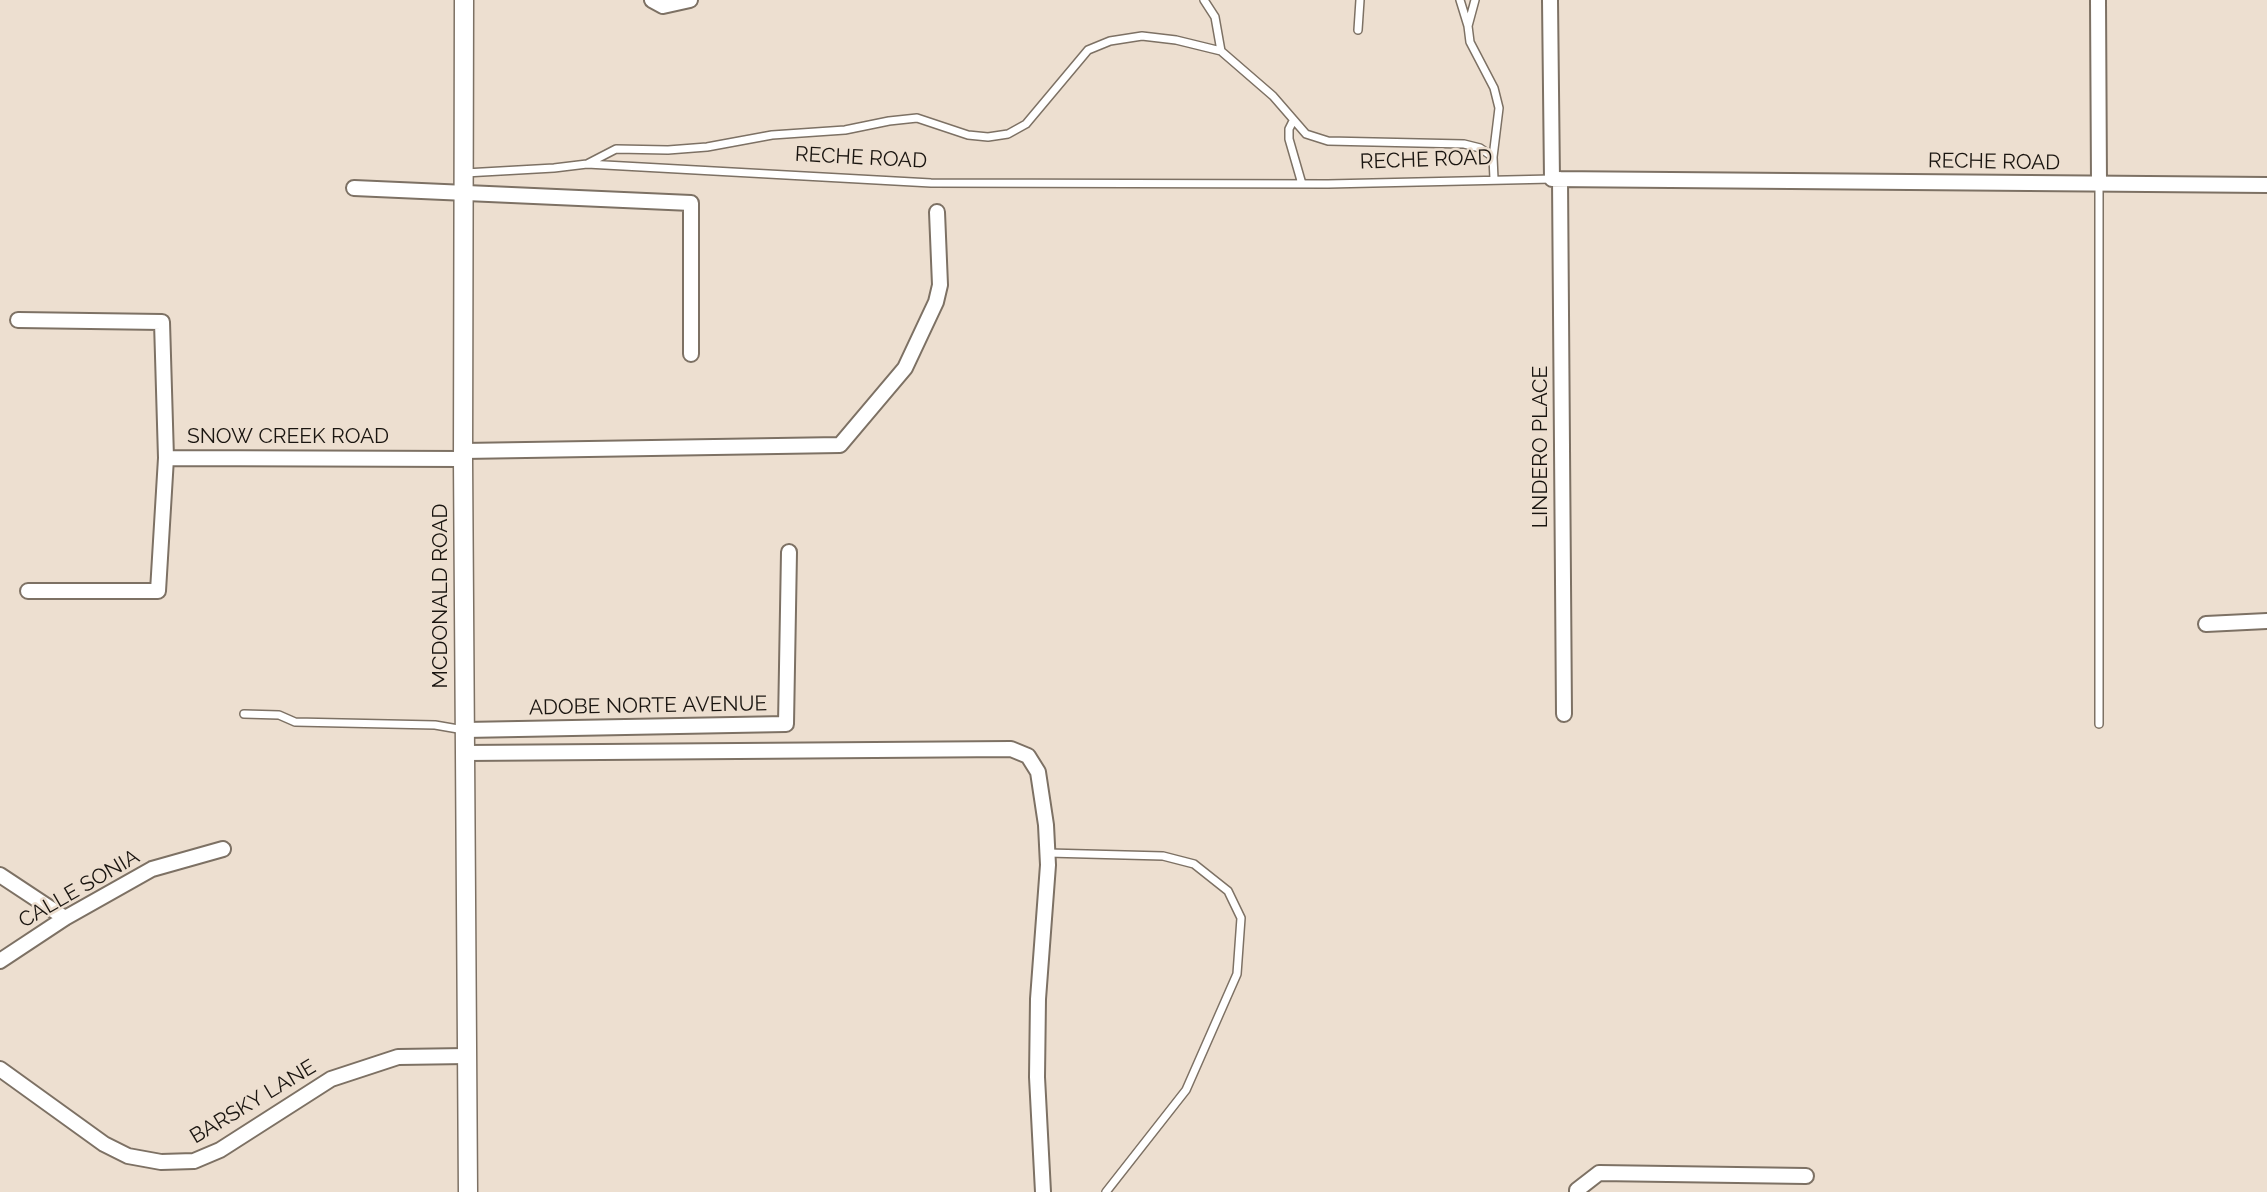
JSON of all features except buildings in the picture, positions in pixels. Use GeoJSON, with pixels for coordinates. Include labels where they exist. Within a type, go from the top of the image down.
{"type":"FeatureCollection","features":[{"type":"Feature","properties":{"kind":"street","name":"MCDONALD ROAD"},"geometry":{"type":"LineString","coordinates":[[464,0],[463,455],[468,1192]]}},
{"type":"Feature","properties":{"kind":"street"},"geometry":{"type":"LineString","coordinates":[[658,3],[690,0]]}},
{"type":"Feature","properties":{"kind":"street","name":"LINDERO PLACE"},"geometry":{"type":"LineString","coordinates":[[1550,0],[1556,179],[1564,714]]}},
{"type":"Feature","properties":{"kind":"street"},"geometry":{"type":"LineString","coordinates":[[2098,0],[2099,184]]}},
{"type":"Feature","properties":{"kind":"street","name":"RECHE ROAD"},"geometry":{"type":"LineString","coordinates":[[1556,179],[2267,185]]}},
{"type":"Feature","properties":{"kind":"street"},"geometry":{"type":"LineString","coordinates":[[355,188],[465,182],[691,203],[691,354]]}},
{"type":"Feature","properties":{"kind":"street","name":"SNOW CREEK ROAD"},"geometry":{"type":"LineString","coordinates":[[28,592],[158,591],[166,458],[463,455],[840,445],[905,368],[936,303],[940,285],[937,212]]}},
{"type":"Feature","properties":{"kind":"street"},"geometry":{"type":"LineString","coordinates":[[18,320],[162,323],[166,458]]}},
{"type":"Feature","properties":{"kind":"street","name":"ADOBE NORTE AVENUE"},"geometry":{"type":"LineString","coordinates":[[465,730],[786,724],[789,552]]}},
{"type":"Feature","properties":{"kind":"street"},"geometry":{"type":"LineString","coordinates":[[2206,624],[2267,621]]}},
{"type":"Feature","properties":{"kind":"street"},"geometry":{"type":"LineString","coordinates":[[465,753],[1012,749],[1028,756],[1038,772],[1048,853],[1038,999],[1037,1077],[1043,1192]]}},
{"type":"Feature","properties":{"kind":"street","name":"CALLE SONIA"},"geometry":{"type":"LineString","coordinates":[[0,961],[118,886],[152,869],[223,849]]}},
{"type":"Feature","properties":{"kind":"street"},"geometry":{"type":"LineString","coordinates":[[0,876],[65,918]]}},
{"type":"Feature","properties":{"kind":"street","name":"BARSKY LANE"},"geometry":{"type":"LineString","coordinates":[[0,1069],[104,1144],[128,1156],[160,1162],[194,1161],[220,1150],[331,1079],[398,1057],[467,1056]]}},
{"type":"Feature","properties":{"kind":"street"},"geometry":{"type":"LineString","coordinates":[[1577,1192],[1577,1189],[1599,1173],[1805,1176]]}},
{"type":"Feature","properties":{"kind":"lane"},"geometry":{"type":"LineString","coordinates":[[1205,0],[1215,17],[1221,51]]}},
{"type":"Feature","properties":{"kind":"lane"},"geometry":{"type":"LineString","coordinates":[[1359,30],[1360,0]]}},
{"type":"Feature","properties":{"kind":"lane"},"geometry":{"type":"LineString","coordinates":[[1460,0],[1470,42],[1494,88],[1499,108],[1493,157],[1494,179]]}},
{"type":"Feature","properties":{"kind":"lane"},"geometry":{"type":"LineString","coordinates":[[1468,26],[1475,0]]}},
{"type":"Feature","properties":{"kind":"lane"},"geometry":{"type":"LineString","coordinates":[[465,182],[586,164],[616,149],[668,150],[707,147],[772,135],[845,130],[916,118],[968,135],[988,137],[1008,134],[1026,124],[1088,50],[1110,41],[1142,36],[1176,40],[1221,51],[1254,77],[1286,108],[1293,121],[1306,134],[1328,141],[1464,144],[1480,148],[1493,157]]}},
{"type":"Feature","properties":{"kind":"lane"},"geometry":{"type":"LineString","coordinates":[[1293,121],[1289,129],[1289,139],[1302,184]]}},
{"type":"Feature","properties":{"kind":"lane","name":"RECHE ROAD"},"geometry":{"type":"LineString","coordinates":[[586,164],[931,183],[1302,184],[1556,179]]}},
{"type":"Feature","properties":{"kind":"lane"},"geometry":{"type":"LineString","coordinates":[[2099,184],[2099,724]]}},
{"type":"Feature","properties":{"kind":"lane"},"geometry":{"type":"LineString","coordinates":[[244,714],[279,715],[295,722],[435,725],[465,730]]}},
{"type":"Feature","properties":{"kind":"lane"},"geometry":{"type":"LineString","coordinates":[[1048,853],[1163,856],[1195,864],[1228,891],[1241,918],[1237,974],[1186,1090],[1106,1192]]}}]}
